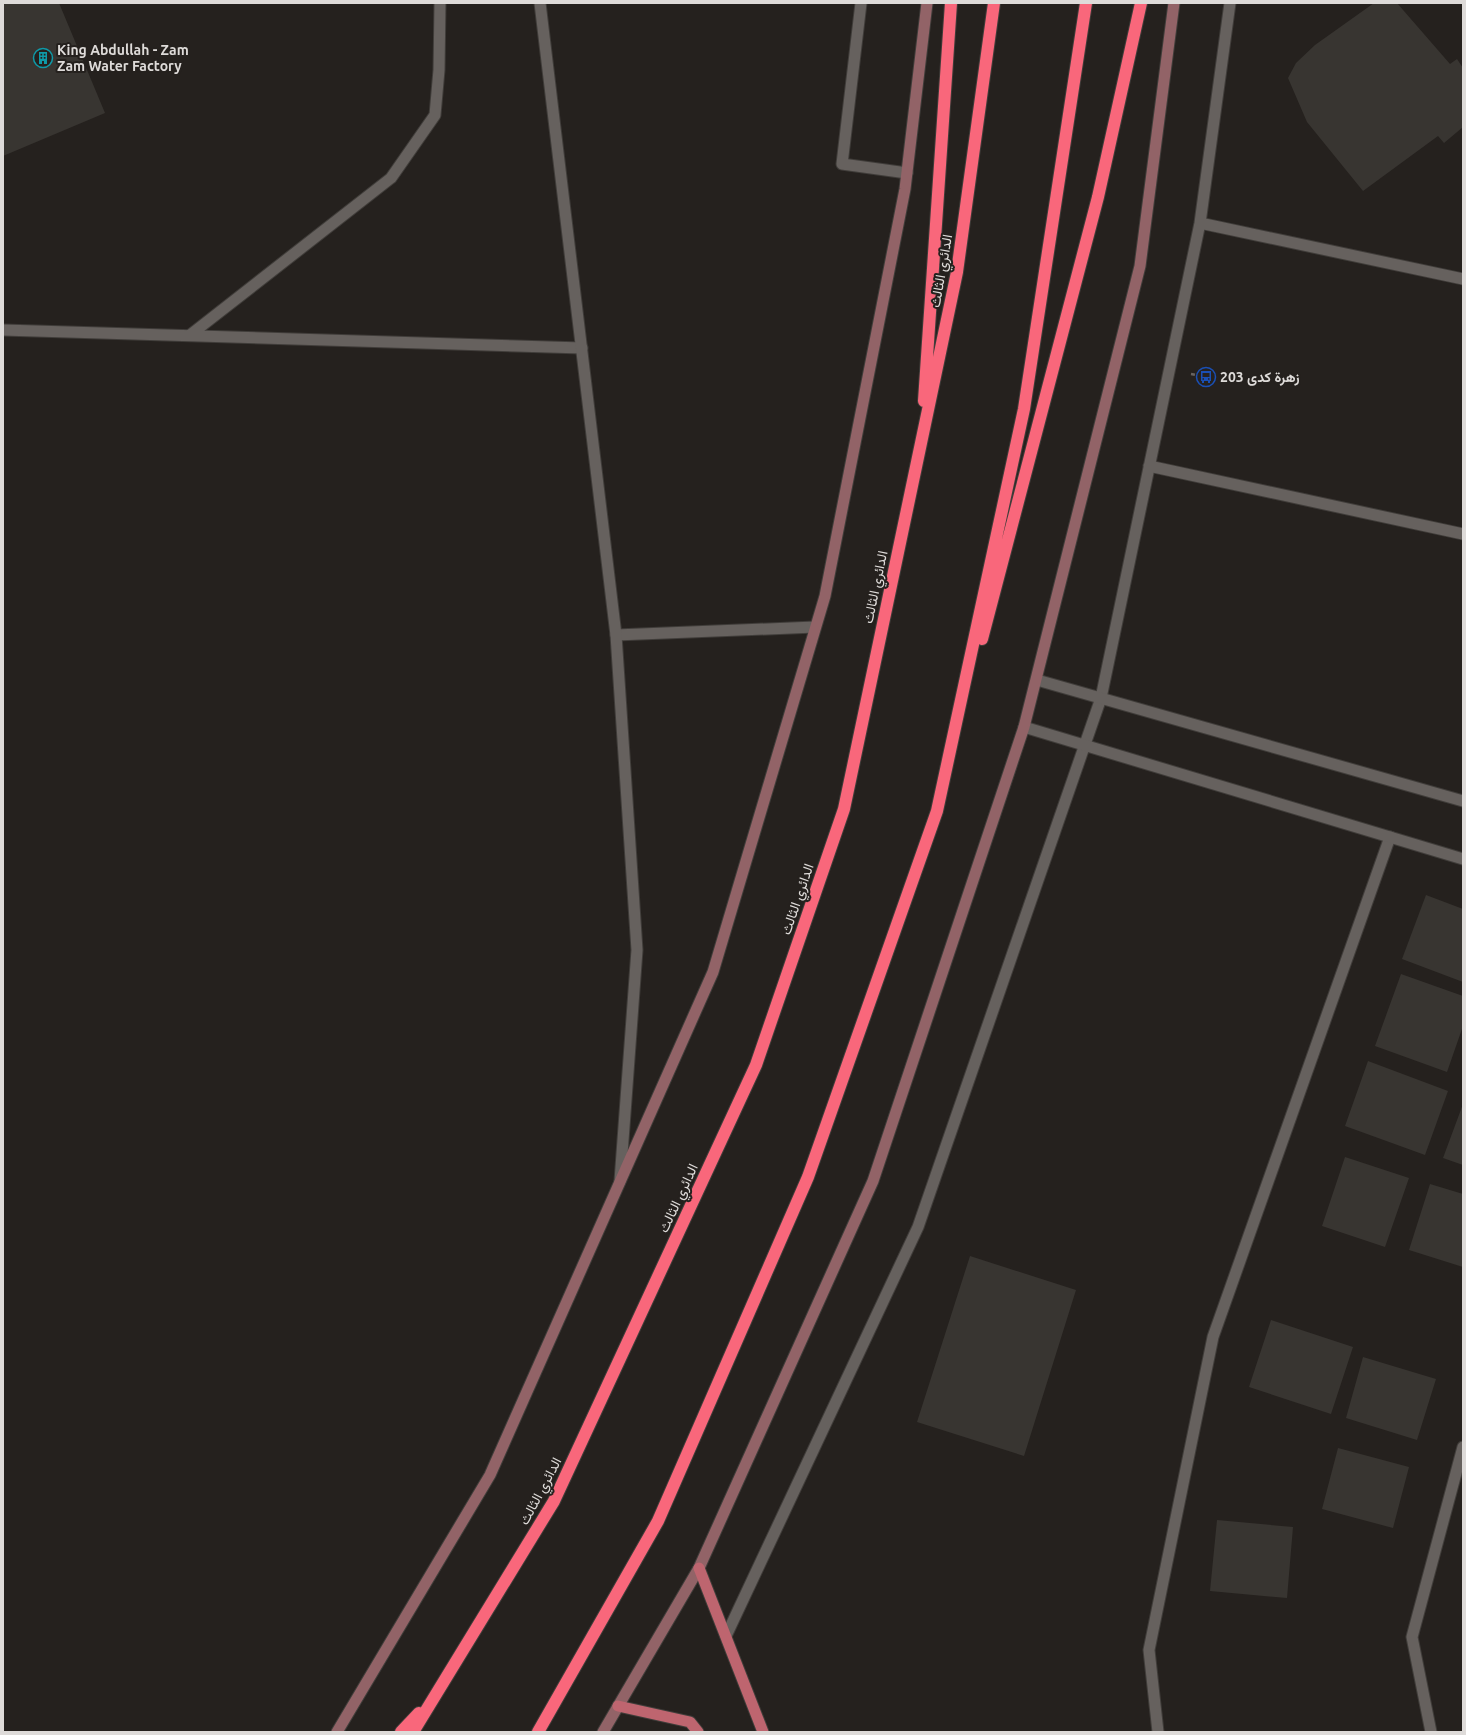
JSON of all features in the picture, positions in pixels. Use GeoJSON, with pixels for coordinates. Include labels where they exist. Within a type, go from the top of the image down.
{"type":"FeatureCollection","features":[{"type":"Feature","properties":{"kind":"highway"},"geometry":{"type":"LineString","coordinates":[[920,445],[951,3]]}},
{"type":"Feature","properties":{"kind":"highway","name":"الدائري الثالث"},"geometry":{"type":"LineString","coordinates":[[414,1732],[554,1501],[756,1065],[844,809],[957,272],[994,3]]}},
{"type":"Feature","properties":{"kind":"highway"},"geometry":{"type":"LineString","coordinates":[[937,811],[1024,409],[1086,3]]}},
{"type":"Feature","properties":{"kind":"highway"},"geometry":{"type":"LineString","coordinates":[[538,1732],[658,1521],[808,1176],[937,811],[1098,197],[1141,3]]}},
{"type":"Feature","properties":{"kind":"highway"},"geometry":{"type":"LineString","coordinates":[[401,1732],[434,1698]]}},
{"type":"Feature","properties":{"kind":"main road"},"geometry":{"type":"LineString","coordinates":[[337,1732],[490,1475],[712,972],[825,596],[907,173],[927,3]]}},
{"type":"Feature","properties":{"kind":"main road"},"geometry":{"type":"LineString","coordinates":[[602,1732],[699,1568],[873,1181],[1024,727],[1140,266],[1174,3]]}},
{"type":"Feature","properties":{"kind":"main road"},"geometry":{"type":"LineString","coordinates":[[699,1568],[763,1732]]}},
{"type":"Feature","properties":{"kind":"main road"},"geometry":{"type":"LineString","coordinates":[[618,1706],[690,1722],[698,1732]]}},
{"type":"Feature","properties":{"kind":"street"},"geometry":{"type":"LineString","coordinates":[[190,335],[391,178],[435,115],[439,70],[440,3]]}},
{"type":"Feature","properties":{"kind":"street"},"geometry":{"type":"LineString","coordinates":[[540,3],[616,635],[637,950],[620,1182]]}},
{"type":"Feature","properties":{"kind":"street"},"geometry":{"type":"LineString","coordinates":[[862,3],[842,164],[907,173]]}},
{"type":"Feature","properties":{"kind":"street"},"geometry":{"type":"LineString","coordinates":[[726,1636],[918,1227],[1101,698],[1200,223],[1230,3]]}},
{"type":"Feature","properties":{"kind":"street"},"geometry":{"type":"LineString","coordinates":[[1200,223],[1463,278]]}},
{"type":"Feature","properties":{"kind":"street"},"geometry":{"type":"LineString","coordinates":[[3,330],[582,348]]}},
{"type":"Feature","properties":{"kind":"street"},"geometry":{"type":"LineString","coordinates":[[1149,466],[1463,534]]}},
{"type":"Feature","properties":{"kind":"street"},"geometry":{"type":"LineString","coordinates":[[616,635],[816,627]]}},
{"type":"Feature","properties":{"kind":"street"},"geometry":{"type":"LineString","coordinates":[[1036,680],[1463,801]]}},
{"type":"Feature","properties":{"kind":"street"},"geometry":{"type":"LineString","coordinates":[[1024,727],[1463,859]]}},
{"type":"Feature","properties":{"kind":"street"},"geometry":{"type":"LineString","coordinates":[[1158,1732],[1149,1650],[1213,1337],[1390,837]]}},
{"type":"Feature","properties":{"kind":"street"},"geometry":{"type":"LineString","coordinates":[[1431,1732],[1412,1637],[1463,1447]]}},
{"type":"Feature","properties":{"kind":"building","name":"King Abdullah - Zam Zam Water Factory"},"geometry":{"type":"Polygon","coordinates":[[[3,3],[59,3],[105,113],[3,156],[3,3]]]}},
{"type":"Feature","properties":{"kind":"building"},"geometry":{"type":"Polygon","coordinates":[[[1374,3],[1397,3],[1450,64],[1457,59],[1463,68],[1463,127],[1444,143],[1438,136],[1363,191],[1307,122],[1288,78],[1296,63],[1315,45],[1374,3]]]}},
{"type":"Feature","properties":{"kind":"building"},"geometry":{"type":"Polygon","coordinates":[[[1426,895],[1463,909],[1463,982],[1402,959],[1426,895]]]}},
{"type":"Feature","properties":{"kind":"building"},"geometry":{"type":"Polygon","coordinates":[[[1401,974],[1463,996],[1463,1026],[1447,1072],[1375,1046],[1401,974]]]}},
{"type":"Feature","properties":{"kind":"building"},"geometry":{"type":"Polygon","coordinates":[[[1368,1061],[1448,1091],[1425,1155],[1345,1126],[1368,1061]]]}},
{"type":"Feature","properties":{"kind":"building"},"geometry":{"type":"Polygon","coordinates":[[[1463,1104],[1463,1165],[1443,1158],[1463,1104]]]}},
{"type":"Feature","properties":{"kind":"building"},"geometry":{"type":"Polygon","coordinates":[[[1345,1157],[1409,1178],[1385,1247],[1322,1226],[1345,1157]]]}},
{"type":"Feature","properties":{"kind":"building"},"geometry":{"type":"Polygon","coordinates":[[[1430,1184],[1463,1194],[1463,1267],[1409,1250],[1430,1184]]]}},
{"type":"Feature","properties":{"kind":"building"},"geometry":{"type":"Polygon","coordinates":[[[970,1256],[1076,1290],[1024,1456],[917,1422],[970,1256]]]}},
{"type":"Feature","properties":{"kind":"building"},"geometry":{"type":"Polygon","coordinates":[[[1271,1320],[1353,1347],[1331,1414],[1249,1387],[1271,1320]]]}},
{"type":"Feature","properties":{"kind":"building"},"geometry":{"type":"Polygon","coordinates":[[[1363,1357],[1436,1379],[1417,1440],[1346,1418],[1363,1357]]]}},
{"type":"Feature","properties":{"kind":"building"},"geometry":{"type":"Polygon","coordinates":[[[1338,1448],[1409,1467],[1393,1528],[1322,1509],[1338,1448]]]}},
{"type":"Feature","properties":{"kind":"building"},"geometry":{"type":"Polygon","coordinates":[[[1217,1520],[1293,1527],[1287,1598],[1210,1591],[1217,1520]]]}},
{"type":"Feature","properties":{"kind":"place","name":"King Abdullah - Zam Zam Water Factory"},"geometry":{"type":"Point","coordinates":[43,58]}},
{"type":"Feature","properties":{"kind":"place","name":"زهرة كدى 203"},"geometry":{"type":"Point","coordinates":[1206,377]}}]}
